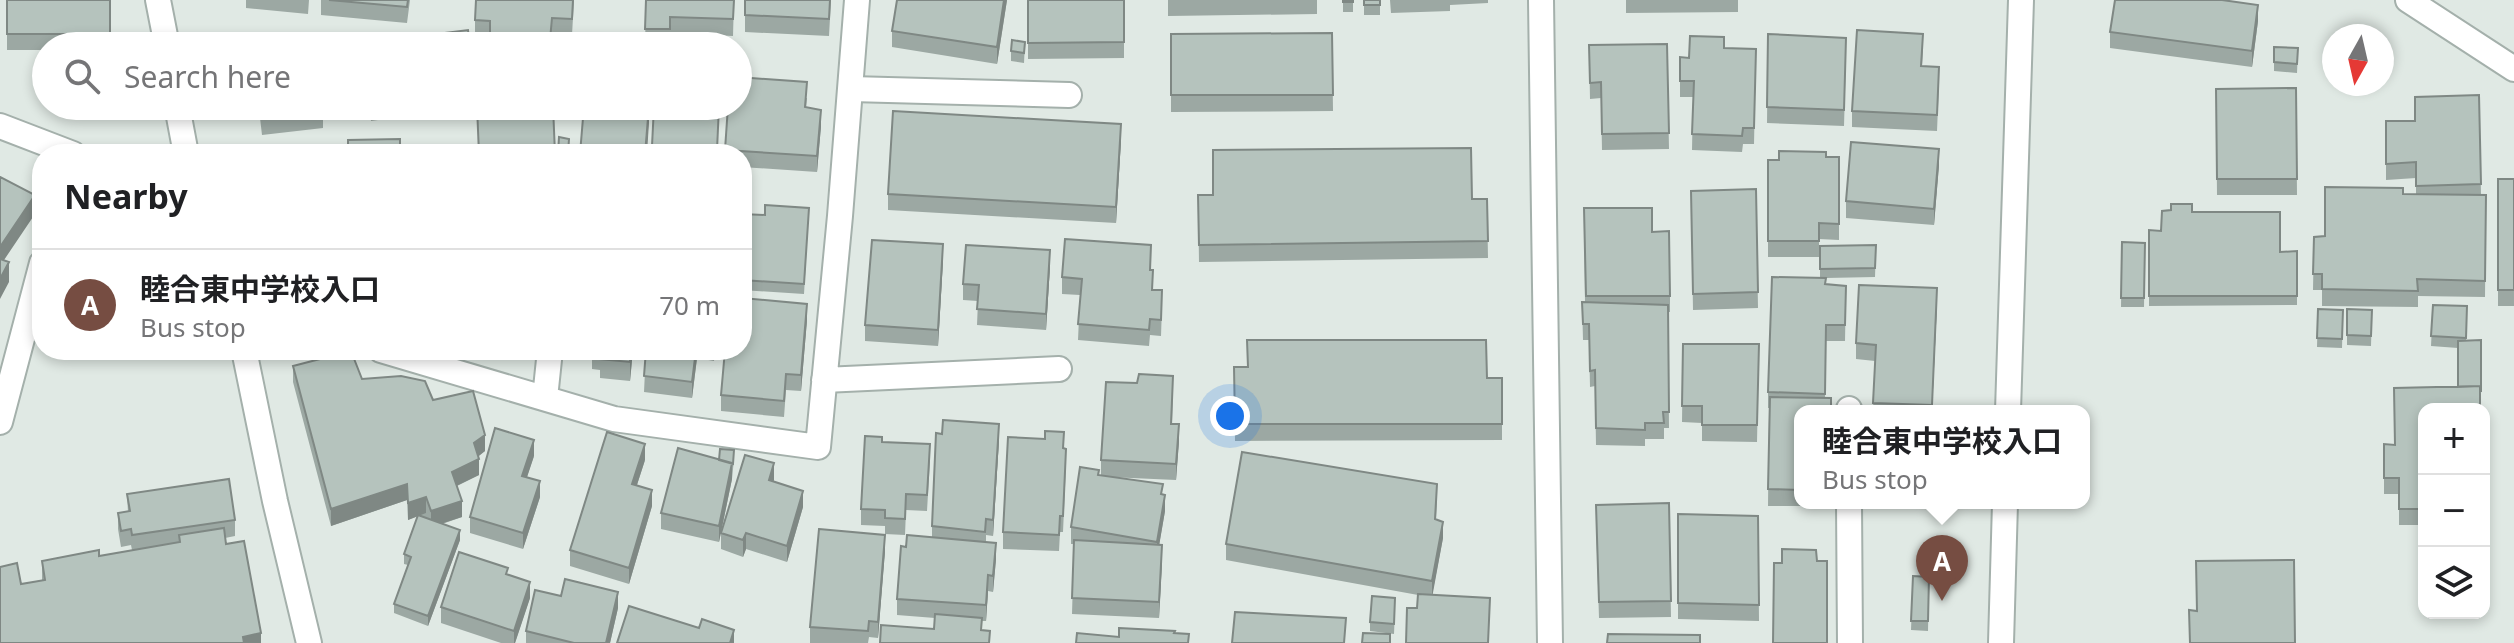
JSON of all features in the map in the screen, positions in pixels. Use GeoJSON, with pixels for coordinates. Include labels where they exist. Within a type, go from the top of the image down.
{"type":"FeatureCollection","features":[{"type":"Feature","properties":{"kind":"street"},"geometry":{"type":"LineString","coordinates":[[158,0],[164,32]]}},
{"type":"Feature","properties":{"kind":"street"},"geometry":{"type":"LineString","coordinates":[[415,360],[614,419],[818,447],[857,0]]}},
{"type":"Feature","properties":{"kind":"street"},"geometry":{"type":"LineString","coordinates":[[1541,0],[1550,643]]}},
{"type":"Feature","properties":{"kind":"street"},"geometry":{"type":"LineString","coordinates":[[2008,405],[2021,0]]}},
{"type":"Feature","properties":{"kind":"street"},"geometry":{"type":"LineString","coordinates":[[2408,0],[2514,69]]}},
{"type":"Feature","properties":{"kind":"street"},"geometry":{"type":"LineString","coordinates":[[851,89],[1069,95]]}},
{"type":"Feature","properties":{"kind":"street"},"geometry":{"type":"LineString","coordinates":[[180,120],[184,144]]}},
{"type":"Feature","properties":{"kind":"street"},"geometry":{"type":"LineString","coordinates":[[0,126],[46,144]]}},
{"type":"Feature","properties":{"kind":"street"},"geometry":{"type":"LineString","coordinates":[[0,422],[32,301]]}},
{"type":"Feature","properties":{"kind":"street"},"geometry":{"type":"LineString","coordinates":[[246,360],[309,643]]}},
{"type":"Feature","properties":{"kind":"street"},"geometry":{"type":"LineString","coordinates":[[545,398],[549,360]]}},
{"type":"Feature","properties":{"kind":"street"},"geometry":{"type":"LineString","coordinates":[[824,380],[1059,369]]}},
{"type":"Feature","properties":{"kind":"street"},"geometry":{"type":"LineString","coordinates":[[1849,509],[1850,643]]}},
{"type":"Feature","properties":{"kind":"street"},"geometry":{"type":"LineString","coordinates":[[2001,643],[2005,509]]}},
{"type":"Feature","properties":{"kind":"building"},"geometry":{"type":"Polygon","coordinates":[[[7,0],[110,0],[110,32],[7,34],[7,0]]]}},
{"type":"Feature","properties":{"kind":"building"},"geometry":{"type":"Polygon","coordinates":[[[329,0],[408,0],[407,7],[329,0]]]}},
{"type":"Feature","properties":{"kind":"building"},"geometry":{"type":"Polygon","coordinates":[[[476,0],[573,0],[572,19],[552,18],[551,32],[490,32],[490,21],[475,20],[476,0]]]}},
{"type":"Feature","properties":{"kind":"building"},"geometry":{"type":"Polygon","coordinates":[[[646,0],[734,0],[733,19],[670,17],[670,29],[645,29],[646,0]]]}},
{"type":"Feature","properties":{"kind":"building"},"geometry":{"type":"Polygon","coordinates":[[[745,0],[830,0],[829,19],[745,15],[745,0]]]}},
{"type":"Feature","properties":{"kind":"building"},"geometry":{"type":"Polygon","coordinates":[[[897,0],[1004,0],[997,47],[892,31],[897,0]]]}},
{"type":"Feature","properties":{"kind":"building"},"geometry":{"type":"Polygon","coordinates":[[[1028,0],[1124,0],[1124,42],[1028,43],[1028,0]]]}},
{"type":"Feature","properties":{"kind":"building"},"geometry":{"type":"Polygon","coordinates":[[[1364,0],[1380,0],[1380,5],[1364,5],[1364,0]]]}},
{"type":"Feature","properties":{"kind":"building"},"geometry":{"type":"Polygon","coordinates":[[[2115,0],[2222,0],[2258,5],[2252,51],[2110,32],[2115,0]]]}},
{"type":"Feature","properties":{"kind":"building"},"geometry":{"type":"Polygon","coordinates":[[[1857,30],[1923,34],[1921,66],[1939,67],[1937,115],[1852,111],[1857,30]]]}},
{"type":"Feature","properties":{"kind":"building"},"geometry":{"type":"Polygon","coordinates":[[[1332,33],[1333,95],[1171,95],[1171,34],[1332,33]]]}},
{"type":"Feature","properties":{"kind":"building"},"geometry":{"type":"Polygon","coordinates":[[[1768,34],[1846,38],[1844,110],[1767,107],[1768,34]]]}},
{"type":"Feature","properties":{"kind":"building"},"geometry":{"type":"Polygon","coordinates":[[[1690,36],[1724,37],[1724,48],[1756,49],[1754,128],[1743,128],[1742,136],[1692,134],[1694,81],[1680,81],[1680,57],[1689,58],[1690,36]]]}},
{"type":"Feature","properties":{"kind":"building"},"geometry":{"type":"Polygon","coordinates":[[[1012,40],[1025,42],[1024,53],[1011,51],[1012,40]]]}},
{"type":"Feature","properties":{"kind":"building"},"geometry":{"type":"Polygon","coordinates":[[[1667,44],[1669,133],[1602,134],[1601,82],[1590,83],[1589,45],[1667,44]]]}},
{"type":"Feature","properties":{"kind":"building"},"geometry":{"type":"Polygon","coordinates":[[[2274,47],[2298,48],[2297,64],[2274,62],[2274,47]]]}},
{"type":"Feature","properties":{"kind":"building"},"geometry":{"type":"Polygon","coordinates":[[[752,78],[807,82],[805,107],[821,110],[817,156],[752,152],[752,144],[725,144],[727,120],[752,120],[752,78]]]}},
{"type":"Feature","properties":{"kind":"building"},"geometry":{"type":"Polygon","coordinates":[[[2296,88],[2297,179],[2217,179],[2216,89],[2296,88]]]}},
{"type":"Feature","properties":{"kind":"building"},"geometry":{"type":"Polygon","coordinates":[[[2479,95],[2481,184],[2416,186],[2416,162],[2386,164],[2386,121],[2415,121],[2415,97],[2479,95]]]}},
{"type":"Feature","properties":{"kind":"building"},"geometry":{"type":"Polygon","coordinates":[[[893,111],[1121,124],[1116,207],[888,194],[893,111]]]}},
{"type":"Feature","properties":{"kind":"building"},"geometry":{"type":"Polygon","coordinates":[[[478,120],[554,120],[555,144],[479,144],[478,120]]]}},
{"type":"Feature","properties":{"kind":"building"},"geometry":{"type":"Polygon","coordinates":[[[583,120],[648,120],[646,144],[581,144],[583,120]]]}},
{"type":"Feature","properties":{"kind":"building"},"geometry":{"type":"Polygon","coordinates":[[[653,120],[718,120],[717,144],[652,144],[653,120]]]}},
{"type":"Feature","properties":{"kind":"building"},"geometry":{"type":"Polygon","coordinates":[[[559,137],[569,139],[569,144],[559,144],[559,137]]]}},
{"type":"Feature","properties":{"kind":"building"},"geometry":{"type":"Polygon","coordinates":[[[400,139],[400,144],[348,144],[348,140],[400,139]]]}},
{"type":"Feature","properties":{"kind":"building"},"geometry":{"type":"Polygon","coordinates":[[[1851,142],[1939,149],[1934,209],[1846,201],[1851,142]]]}},
{"type":"Feature","properties":{"kind":"building"},"geometry":{"type":"Polygon","coordinates":[[[1471,148],[1472,199],[1487,199],[1488,241],[1199,245],[1198,195],[1213,195],[1213,150],[1471,148]]]}},
{"type":"Feature","properties":{"kind":"building"},"geometry":{"type":"Polygon","coordinates":[[[1779,151],[1826,152],[1826,157],[1839,157],[1839,224],[1819,223],[1819,241],[1768,241],[1768,160],[1779,160],[1779,151]]]}},
{"type":"Feature","properties":{"kind":"building"},"geometry":{"type":"Polygon","coordinates":[[[0,177],[32,193],[32,199],[0,247],[0,177]]]}},
{"type":"Feature","properties":{"kind":"building"},"geometry":{"type":"Polygon","coordinates":[[[2498,179],[2514,179],[2514,290],[2498,290],[2498,179]]]}},
{"type":"Feature","properties":{"kind":"building"},"geometry":{"type":"Polygon","coordinates":[[[2325,187],[2403,188],[2403,194],[2486,195],[2485,281],[2417,279],[2418,291],[2322,289],[2322,274],[2313,274],[2314,237],[2325,236],[2325,187]]]}},
{"type":"Feature","properties":{"kind":"building"},"geometry":{"type":"Polygon","coordinates":[[[1756,189],[1758,292],[1693,294],[1691,191],[1756,189]]]}},
{"type":"Feature","properties":{"kind":"building"},"geometry":{"type":"Polygon","coordinates":[[[2171,204],[2192,204],[2192,212],[2280,212],[2280,252],[2297,251],[2297,296],[2149,296],[2149,230],[2161,231],[2162,211],[2171,210],[2171,204]]]}},
{"type":"Feature","properties":{"kind":"building"},"geometry":{"type":"Polygon","coordinates":[[[765,205],[809,208],[804,284],[752,281],[752,214],[765,215],[765,205]]]}},
{"type":"Feature","properties":{"kind":"building"},"geometry":{"type":"Polygon","coordinates":[[[1584,208],[1652,208],[1652,232],[1669,231],[1670,296],[1586,296],[1584,208]]]}},
{"type":"Feature","properties":{"kind":"building"},"geometry":{"type":"Polygon","coordinates":[[[1065,239],[1151,245],[1152,290],[1162,290],[1161,320],[1150,319],[1149,330],[1078,324],[1082,279],[1062,277],[1065,239]]]}},
{"type":"Feature","properties":{"kind":"building"},"geometry":{"type":"Polygon","coordinates":[[[872,240],[943,244],[938,330],[865,325],[872,240]]]}},
{"type":"Feature","properties":{"kind":"building"},"geometry":{"type":"Polygon","coordinates":[[[2122,242],[2145,243],[2144,298],[2121,298],[2122,242]]]}},
{"type":"Feature","properties":{"kind":"building"},"geometry":{"type":"Polygon","coordinates":[[[966,245],[1050,250],[1046,314],[977,309],[979,285],[963,284],[966,245]]]}},
{"type":"Feature","properties":{"kind":"building"},"geometry":{"type":"Polygon","coordinates":[[[1876,245],[1875,268],[1820,269],[1820,246],[1876,245]]]}},
{"type":"Feature","properties":{"kind":"building"},"geometry":{"type":"Polygon","coordinates":[[[0,259],[9,262],[0,279],[0,259]]]}},
{"type":"Feature","properties":{"kind":"building"},"geometry":{"type":"Polygon","coordinates":[[[1772,277],[1826,278],[1825,284],[1846,286],[1845,325],[1826,325],[1825,394],[1768,392],[1772,277]]]}},
{"type":"Feature","properties":{"kind":"building"},"geometry":{"type":"Polygon","coordinates":[[[1859,285],[1937,288],[1932,405],[1873,403],[1876,345],[1856,343],[1859,285]]]}},
{"type":"Feature","properties":{"kind":"building"},"geometry":{"type":"Polygon","coordinates":[[[752,299],[807,304],[801,375],[786,374],[784,401],[721,395],[724,360],[752,360],[752,299]]]}},
{"type":"Feature","properties":{"kind":"building"},"geometry":{"type":"Polygon","coordinates":[[[1582,302],[1668,305],[1669,412],[1663,412],[1664,423],[1645,423],[1645,430],[1596,428],[1595,370],[1590,371],[1589,324],[1583,324],[1582,302]]]}},
{"type":"Feature","properties":{"kind":"building"},"geometry":{"type":"Polygon","coordinates":[[[2433,305],[2467,306],[2466,338],[2431,336],[2433,305]]]}},
{"type":"Feature","properties":{"kind":"building"},"geometry":{"type":"Polygon","coordinates":[[[2318,309],[2343,310],[2342,339],[2317,338],[2318,309]]]}},
{"type":"Feature","properties":{"kind":"building"},"geometry":{"type":"Polygon","coordinates":[[[2347,309],[2372,310],[2371,336],[2347,335],[2347,309]]]}},
{"type":"Feature","properties":{"kind":"building"},"geometry":{"type":"Polygon","coordinates":[[[1247,340],[1486,340],[1487,378],[1502,378],[1502,424],[1235,424],[1234,367],[1248,367],[1247,340]]]}},
{"type":"Feature","properties":{"kind":"building"},"geometry":{"type":"Polygon","coordinates":[[[2481,340],[2481,392],[2480,386],[2458,387],[2458,341],[2481,340]]]}},
{"type":"Feature","properties":{"kind":"building"},"geometry":{"type":"Polygon","coordinates":[[[1683,344],[1759,344],[1757,425],[1702,425],[1702,406],[1682,406],[1683,344]]]}},
{"type":"Feature","properties":{"kind":"building"},"geometry":{"type":"Polygon","coordinates":[[[316,360],[355,360],[362,379],[401,376],[425,381],[433,400],[473,391],[485,435],[474,443],[479,459],[452,472],[462,501],[431,511],[426,497],[408,503],[407,484],[331,509],[293,366],[316,360]]]}},
{"type":"Feature","properties":{"kind":"building"},"geometry":{"type":"Polygon","coordinates":[[[645,360],[695,360],[692,382],[644,376],[645,360]]]}},
{"type":"Feature","properties":{"kind":"building"},"geometry":{"type":"Polygon","coordinates":[[[1139,374],[1173,376],[1171,424],[1179,424],[1176,464],[1101,460],[1106,382],[1137,383],[1139,374]]]}},
{"type":"Feature","properties":{"kind":"building"},"geometry":{"type":"Polygon","coordinates":[[[2480,386],[2480,403],[2418,403],[2418,509],[2399,509],[2399,478],[2384,478],[2384,444],[2395,445],[2394,388],[2480,386]]]}},
{"type":"Feature","properties":{"kind":"building"},"geometry":{"type":"Polygon","coordinates":[[[1770,397],[1831,398],[1831,405],[1794,405],[1794,490],[1768,489],[1770,397]]]}},
{"type":"Feature","properties":{"kind":"building"},"geometry":{"type":"Polygon","coordinates":[[[943,420],[999,424],[993,520],[986,519],[985,532],[932,526],[936,433],[942,434],[943,420]]]}},
{"type":"Feature","properties":{"kind":"building"},"geometry":{"type":"Polygon","coordinates":[[[495,428],[534,440],[522,476],[540,481],[523,533],[470,517],[495,428]]]}},
{"type":"Feature","properties":{"kind":"building"},"geometry":{"type":"Polygon","coordinates":[[[1045,431],[1064,432],[1063,516],[1060,516],[1059,535],[1003,532],[1008,437],[1045,439],[1045,431]]]}},
{"type":"Feature","properties":{"kind":"building"},"geometry":{"type":"Polygon","coordinates":[[[607,432],[645,444],[632,484],[652,490],[629,568],[570,550],[607,432]]]}},
{"type":"Feature","properties":{"kind":"building"},"geometry":{"type":"Polygon","coordinates":[[[865,436],[882,437],[882,442],[930,444],[927,495],[906,494],[905,519],[885,518],[885,510],[861,509],[865,436]]]}},
{"type":"Feature","properties":{"kind":"building"},"geometry":{"type":"Polygon","coordinates":[[[678,448],[732,463],[719,526],[661,513],[678,448]]]}},
{"type":"Feature","properties":{"kind":"building"},"geometry":{"type":"Polygon","coordinates":[[[720,449],[734,450],[733,464],[719,460],[720,449]]]}},
{"type":"Feature","properties":{"kind":"building"},"geometry":{"type":"Polygon","coordinates":[[[1242,452],[1437,484],[1435,519],[1443,522],[1432,581],[1226,544],[1242,452]]]}},
{"type":"Feature","properties":{"kind":"building"},"geometry":{"type":"Polygon","coordinates":[[[745,455],[774,463],[769,480],[803,491],[787,546],[746,533],[743,540],[721,533],[745,455]]]}},
{"type":"Feature","properties":{"kind":"building"},"geometry":{"type":"Polygon","coordinates":[[[1080,467],[1099,470],[1098,475],[1163,484],[1161,494],[1165,495],[1157,542],[1071,527],[1080,467]]]}},
{"type":"Feature","properties":{"kind":"building"},"geometry":{"type":"Polygon","coordinates":[[[229,479],[235,520],[132,535],[131,529],[121,531],[118,513],[130,511],[127,494],[229,479]]]}},
{"type":"Feature","properties":{"kind":"building"},"geometry":{"type":"Polygon","coordinates":[[[1669,503],[1671,601],[1599,602],[1596,505],[1669,503]]]}},
{"type":"Feature","properties":{"kind":"building"},"geometry":{"type":"Polygon","coordinates":[[[1678,514],[1758,516],[1759,605],[1678,603],[1678,514]]]}},
{"type":"Feature","properties":{"kind":"building"},"geometry":{"type":"Polygon","coordinates":[[[418,515],[460,530],[428,616],[394,604],[411,557],[404,554],[418,515]]]}},
{"type":"Feature","properties":{"kind":"building"},"geometry":{"type":"Polygon","coordinates":[[[224,528],[226,544],[244,541],[261,633],[243,637],[244,643],[0,643],[0,567],[17,563],[21,584],[45,580],[42,561],[99,550],[99,556],[180,542],[179,535],[224,528]]]}},
{"type":"Feature","properties":{"kind":"building"},"geometry":{"type":"Polygon","coordinates":[[[819,529],[885,535],[878,622],[869,621],[868,631],[810,627],[819,529]]]}},
{"type":"Feature","properties":{"kind":"building"},"geometry":{"type":"Polygon","coordinates":[[[907,535],[996,543],[993,576],[988,575],[986,605],[897,599],[901,546],[906,547],[907,535]]]}},
{"type":"Feature","properties":{"kind":"building"},"geometry":{"type":"Polygon","coordinates":[[[1074,540],[1162,545],[1159,602],[1072,598],[1074,540]]]}},
{"type":"Feature","properties":{"kind":"building"},"geometry":{"type":"Polygon","coordinates":[[[1782,549],[1816,550],[1817,561],[1827,561],[1827,643],[1773,643],[1774,563],[1782,563],[1782,549]]]}},
{"type":"Feature","properties":{"kind":"building"},"geometry":{"type":"Polygon","coordinates":[[[459,552],[508,568],[506,574],[530,582],[514,631],[441,607],[459,552]]]}},
{"type":"Feature","properties":{"kind":"building"},"geometry":{"type":"Polygon","coordinates":[[[2294,560],[2295,643],[2190,643],[2189,610],[2197,611],[2196,561],[2294,560]]]}},
{"type":"Feature","properties":{"kind":"building"},"geometry":{"type":"Polygon","coordinates":[[[1913,576],[1929,577],[1928,621],[1911,621],[1913,576]]]}},
{"type":"Feature","properties":{"kind":"building"},"geometry":{"type":"Polygon","coordinates":[[[565,579],[618,592],[606,643],[574,643],[526,631],[535,590],[561,596],[565,579]]]}},
{"type":"Feature","properties":{"kind":"building"},"geometry":{"type":"Polygon","coordinates":[[[1418,594],[1490,598],[1488,643],[1406,643],[1407,608],[1417,608],[1418,594]]]}},
{"type":"Feature","properties":{"kind":"building"},"geometry":{"type":"Polygon","coordinates":[[[1372,596],[1395,598],[1394,624],[1370,622],[1372,596]]]}},
{"type":"Feature","properties":{"kind":"building"},"geometry":{"type":"Polygon","coordinates":[[[629,606],[699,628],[702,619],[734,630],[730,643],[617,643],[629,606]]]}},
{"type":"Feature","properties":{"kind":"building"},"geometry":{"type":"Polygon","coordinates":[[[1235,612],[1346,618],[1344,643],[1232,643],[1235,612]]]}},
{"type":"Feature","properties":{"kind":"building"},"geometry":{"type":"Polygon","coordinates":[[[935,614],[982,618],[981,630],[990,631],[989,643],[880,643],[881,625],[934,629],[935,614]]]}},
{"type":"Feature","properties":{"kind":"building"},"geometry":{"type":"Polygon","coordinates":[[[1119,628],[1189,634],[1188,643],[1076,643],[1077,633],[1119,637],[1119,628]]]}},
{"type":"Feature","properties":{"kind":"building"},"geometry":{"type":"Polygon","coordinates":[[[1363,633],[1390,634],[1390,643],[1362,643],[1363,633]]]}},
{"type":"Feature","properties":{"kind":"building"},"geometry":{"type":"Polygon","coordinates":[[[1608,634],[1700,635],[1700,643],[1607,643],[1608,634]]]}},
{"type":"Feature","properties":{"kind":"place","name":"睦合東中学校入口"},"geometry":{"type":"Point","coordinates":[1942,601]}}]}
